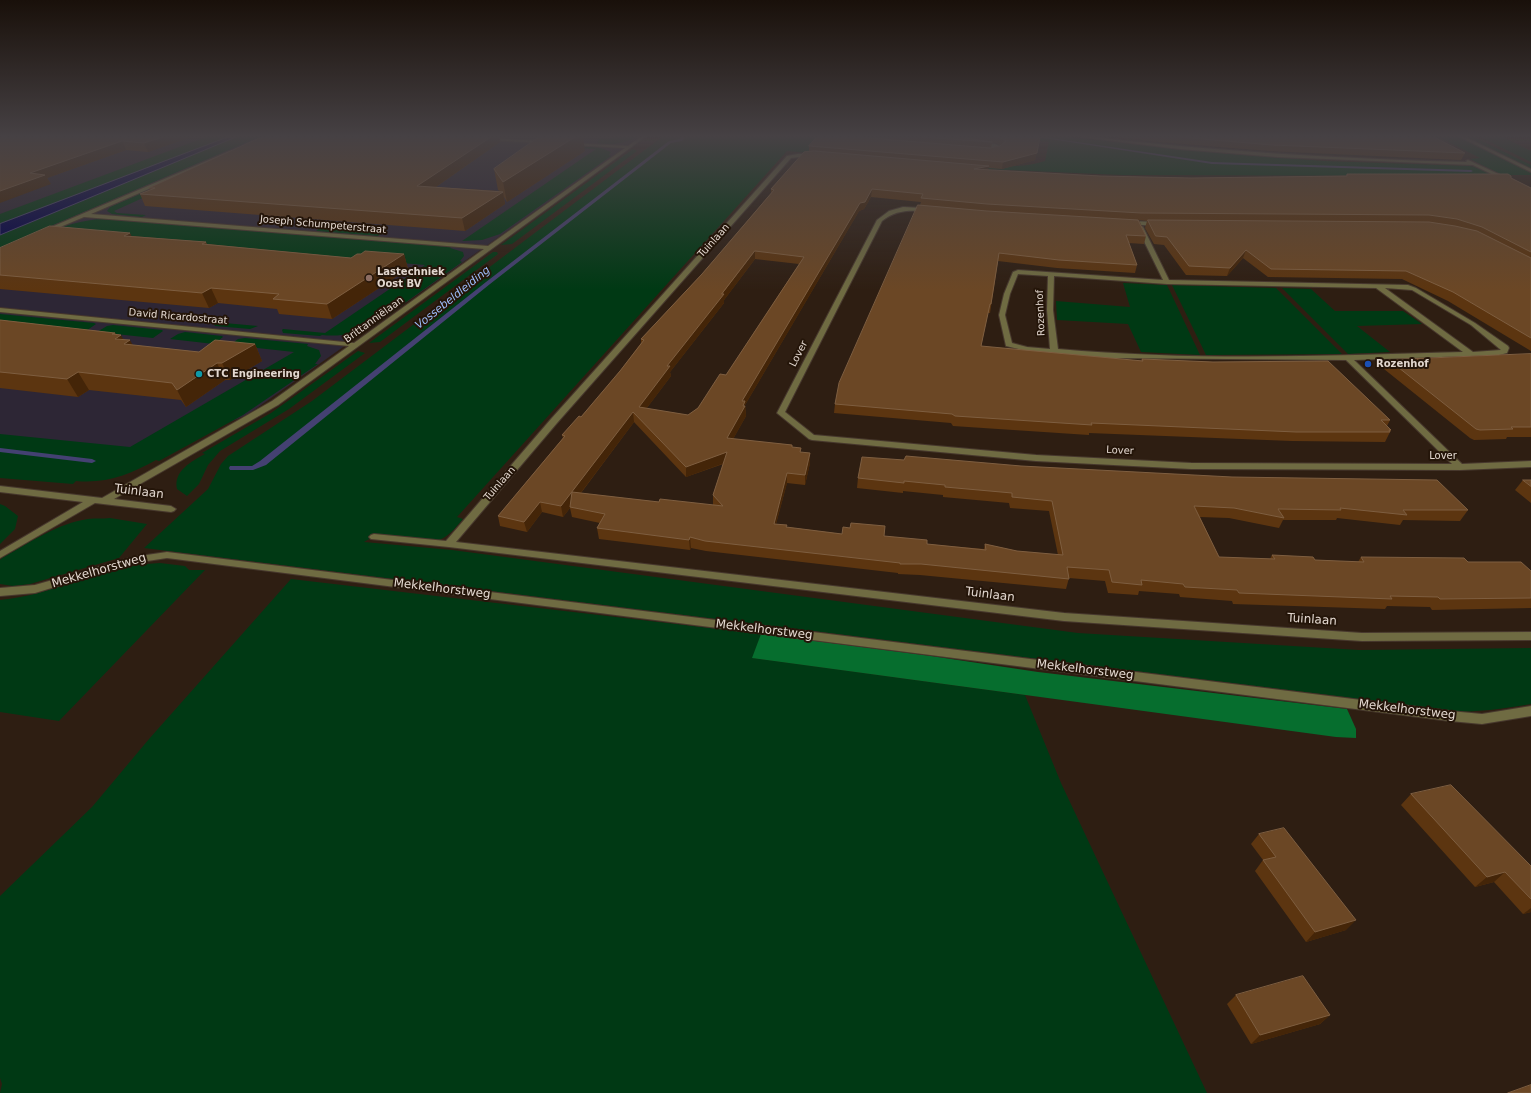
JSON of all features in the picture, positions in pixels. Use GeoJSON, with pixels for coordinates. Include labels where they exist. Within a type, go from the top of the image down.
{"type":"FeatureCollection","features":[{"type":"Feature","properties":{"kind":"street"},"geometry":{"type":"LineString","coordinates":[[34,236],[145,188]]}},
{"type":"Feature","properties":{"kind":"street","name":"Brittanniëlaan"},"geometry":{"type":"LineString","coordinates":[[104,502],[252,417],[292,391],[573,188]]}},
{"type":"Feature","properties":{"kind":"street","name":"Tuinlaan"},"geometry":{"type":"LineString","coordinates":[[449,544],[549,427],[761,188]]}},
{"type":"Feature","properties":{"kind":"street","name":"Lover"},"geometry":{"type":"LineString","coordinates":[[941,211],[912,208],[888,212],[880,220],[781,413],[812,437],[1029,458],[1191,466],[1460,467],[1531,464]]}},
{"type":"Feature","properties":{"kind":"street","name":"Joseph Schumpeterstraat"},"geometry":{"type":"LineString","coordinates":[[83,215],[490,248]]}},
{"type":"Feature","properties":{"kind":"street"},"geometry":{"type":"LineString","coordinates":[[1115,223],[1169,224]]}},
{"type":"Feature","properties":{"kind":"street"},"geometry":{"type":"LineString","coordinates":[[1139,224],[1167,282]]}},
{"type":"Feature","properties":{"kind":"street","name":"Rozenhof"},"geometry":{"type":"LineString","coordinates":[[1025,272],[1167,282],[1401,286],[1414,289],[1472,324],[1505,348],[1504,351],[1499,353],[1471,354],[1348,358],[1205,358],[1116,356],[1054,352],[1027,349],[1009,344],[1002,315],[1007,294],[1015,273],[1025,272]]}},
{"type":"Feature","properties":{"kind":"street","name":"Rozenhof"},"geometry":{"type":"LineString","coordinates":[[1051,274],[1050,310],[1054,352]]}},
{"type":"Feature","properties":{"kind":"street"},"geometry":{"type":"LineString","coordinates":[[1377,286],[1471,354]]}},
{"type":"Feature","properties":{"kind":"street","name":"David Ricardostraat"},"geometry":{"type":"LineString","coordinates":[[0,310],[299,338],[355,345]]}},
{"type":"Feature","properties":{"kind":"street"},"geometry":{"type":"LineString","coordinates":[[1348,358],[1460,467]]}},
{"type":"Feature","properties":{"kind":"street","name":"Tuinlaan"},"geometry":{"type":"LineString","coordinates":[[0,490],[170,509]]}},
{"type":"Feature","properties":{"kind":"street"},"geometry":{"type":"LineString","coordinates":[[0,555],[92,500]]}},
{"type":"Feature","properties":{"kind":"street","name":"Tuinlaan"},"geometry":{"type":"LineString","coordinates":[[374,537],[449,544],[1064,617],[1362,637],[1531,636]]}},
{"type":"Feature","properties":{"kind":"street","name":"Mekkelhorstweg"},"geometry":{"type":"LineString","coordinates":[[0,592],[35,589],[133,560],[167,555],[1450,716],[1482,719],[1531,711]]}},
{"type":"Feature","properties":{"kind":"shaded area"},"geometry":{"type":"Polygon","coordinates":[[[0,188],[568,188],[247,415],[115,468],[0,457],[0,188]]]}},
{"type":"Feature","properties":{"kind":"shaded area"},"geometry":{"type":"Polygon","coordinates":[[[94,188],[113,188],[0,235],[0,224],[94,188]]]}},
{"type":"Feature","properties":{"kind":"green space"},"geometry":{"type":"Polygon","coordinates":[[[70,188],[94,188],[0,224],[0,214],[70,188]]]}},
{"type":"Feature","properties":{"kind":"green space"},"geometry":{"type":"Polygon","coordinates":[[[113,188],[140,188],[0,248],[0,235],[113,188]]]}},
{"type":"Feature","properties":{"kind":"green space"},"geometry":{"type":"Polygon","coordinates":[[[152,188],[165,188],[114,211],[117,213],[146,215],[142,217],[112,214],[107,211],[110,207],[152,188]]]}},
{"type":"Feature","properties":{"kind":"green space"},"geometry":{"type":"Polygon","coordinates":[[[539,188],[565,188],[500,234],[482,240],[462,241],[539,188]]]}},
{"type":"Feature","properties":{"kind":"green space"},"geometry":{"type":"Polygon","coordinates":[[[579,188],[587,188],[512,244],[501,245],[579,188]]]}},
{"type":"Feature","properties":{"kind":"green space"},"geometry":{"type":"Polygon","coordinates":[[[594,188],[754,188],[457,517],[463,519],[451,532],[444,538],[436,541],[389,535],[372,538],[364,542],[452,550],[1078,633],[1359,650],[1531,648],[1531,704],[1500,709],[1469,711],[1448,712],[1422,710],[1345,697],[144,548],[208,489],[221,464],[228,456],[312,401],[594,188]]]}},
{"type":"Feature","properties":{"kind":"green space"},"geometry":{"type":"Polygon","coordinates":[[[102,219],[451,247],[450,248],[463,252],[464,256],[460,261],[462,262],[374,325],[370,324],[348,334],[320,336],[283,333],[282,330],[325,333],[425,265],[58,234],[0,254],[62,227],[88,220],[102,219]]]}},
{"type":"Feature","properties":{"kind":"green space"},"geometry":{"type":"Polygon","coordinates":[[[320,228],[381,233],[378,236],[316,231],[320,228]]]}},
{"type":"Feature","properties":{"kind":"green space"},"geometry":{"type":"Polygon","coordinates":[[[493,252],[497,252],[498,254],[380,342],[369,343],[493,252]]]}},
{"type":"Feature","properties":{"kind":"green space"},"geometry":{"type":"Polygon","coordinates":[[[1123,283],[1167,285],[1200,355],[1141,352],[1128,324],[1057,320],[1056,301],[1130,307],[1123,283]]]}},
{"type":"Feature","properties":{"kind":"green space"},"geometry":{"type":"Polygon","coordinates":[[[1172,285],[1276,288],[1342,354],[1206,355],[1172,285]]]}},
{"type":"Feature","properties":{"kind":"green space"},"geometry":{"type":"Polygon","coordinates":[[[1282,288],[1311,289],[1335,311],[1403,311],[1422,324],[1357,326],[1390,352],[1348,354],[1282,288]]]}},
{"type":"Feature","properties":{"kind":"green space"},"geometry":{"type":"Polygon","coordinates":[[[0,314],[96,324],[86,331],[0,322],[0,314]]]}},
{"type":"Feature","properties":{"kind":"green space"},"geometry":{"type":"Polygon","coordinates":[[[213,322],[258,326],[250,329],[215,326],[213,322]]]}},
{"type":"Feature","properties":{"kind":"green space"},"geometry":{"type":"Polygon","coordinates":[[[113,325],[163,331],[153,338],[97,332],[107,326],[113,325]]]}},
{"type":"Feature","properties":{"kind":"green space"},"geometry":{"type":"Polygon","coordinates":[[[185,332],[223,337],[214,344],[170,339],[185,332]]]}},
{"type":"Feature","properties":{"kind":"green space"},"geometry":{"type":"Polygon","coordinates":[[[245,338],[308,344],[307,346],[319,350],[321,356],[315,364],[318,364],[243,415],[159,461],[156,460],[128,474],[98,481],[76,481],[73,484],[0,478],[0,434],[130,447],[294,352],[230,345],[238,339],[245,338]]]}},
{"type":"Feature","properties":{"kind":"green space"},"geometry":{"type":"Polygon","coordinates":[[[358,351],[365,353],[289,409],[220,451],[208,465],[199,484],[187,496],[177,489],[178,477],[181,472],[189,463],[205,454],[202,453],[271,413],[358,351]]]}},
{"type":"Feature","properties":{"kind":"green space"},"geometry":{"type":"Polygon","coordinates":[[[0,504],[18,516],[15,529],[0,544],[0,504]]]}},
{"type":"Feature","properties":{"kind":"green space"},"geometry":{"type":"Polygon","coordinates":[[[110,518],[147,524],[119,558],[30,584],[13,586],[0,584],[0,560],[2,558],[55,529],[77,521],[110,518]]]}},
{"type":"Feature","properties":{"kind":"green space"},"geometry":{"type":"Polygon","coordinates":[[[160,563],[185,566],[189,570],[205,570],[59,721],[0,712],[0,600],[40,592],[119,569],[160,563]]]}},
{"type":"Feature","properties":{"kind":"green space"},"geometry":{"type":"Polygon","coordinates":[[[291,579],[761,634],[753,658],[1025,695],[1061,783],[1207,1093],[0,1093],[2,1084],[0,1078],[0,896],[92,807],[149,739],[291,579]]]}},
{"type":"Feature","properties":{"kind":"green space"},"geometry":{"type":"Polygon","coordinates":[[[761,634],[931,656],[1038,672],[1347,709],[1356,729],[1356,738],[1336,737],[752,658],[761,634]]]}},
{"type":"Feature","properties":{"kind":"building"},"geometry":{"type":"Polygon","coordinates":[[[0,188],[8,188],[0,191],[0,188]]]}},
{"type":"Feature","properties":{"kind":"building"},"geometry":{"type":"Polygon","coordinates":[[[155,188],[446,188],[503,192],[462,218],[140,194],[155,188]]]}},
{"type":"Feature","properties":{"kind":"building"},"geometry":{"type":"Polygon","coordinates":[[[1531,188],[1531,252],[1482,227],[1457,219],[1429,215],[1141,213],[987,204],[921,198],[923,194],[872,189],[865,202],[860,203],[742,401],[745,401],[743,406],[745,406],[727,438],[792,445],[792,447],[801,448],[800,452],[810,453],[805,475],[787,473],[774,524],[787,525],[786,527],[842,534],[843,527],[850,528],[851,523],[885,526],[884,536],[927,540],[927,544],[986,550],[985,544],[1017,551],[1063,555],[1052,501],[1012,497],[1012,493],[945,487],[945,485],[904,481],[904,483],[858,478],[862,457],[904,460],[906,456],[1021,466],[1232,477],[1437,480],[1468,510],[1403,510],[1407,515],[1340,508],[1341,510],[1278,509],[1284,518],[1234,508],[1194,506],[1219,557],[1275,559],[1272,555],[1313,557],[1315,560],[1364,562],[1361,557],[1464,558],[1468,562],[1521,562],[1531,571],[1531,598],[1440,599],[1438,597],[1390,596],[1392,599],[1239,593],[1237,590],[1185,587],[1183,584],[1141,580],[1142,585],[1112,582],[1109,570],[1067,567],[1069,579],[921,564],[900,564],[705,541],[690,537],[689,540],[597,528],[605,514],[570,507],[572,492],[659,502],[660,499],[723,506],[713,495],[727,452],[686,467],[633,412],[561,506],[540,502],[524,522],[498,516],[565,436],[562,435],[579,416],[581,417],[620,371],[644,340],[641,339],[702,274],[774,190],[771,189],[1531,188]],[[755,251],[722,294],[724,294],[667,366],[670,366],[639,407],[688,415],[698,408],[720,374],[726,375],[804,257],[755,251]]]}},
{"type":"Feature","properties":{"kind":"building"},"geometry":{"type":"Polygon","coordinates":[[[918,205],[987,211],[1138,220],[1146,236],[1126,235],[1137,265],[1059,260],[999,253],[991,304],[981,346],[1143,361],[1142,359],[1213,362],[1328,361],[1390,420],[1381,420],[1391,430],[1389,430],[1390,432],[1296,432],[1091,423],[1092,425],[955,416],[952,414],[835,404],[839,383],[918,205]]]}},
{"type":"Feature","properties":{"kind":"building"},"geometry":{"type":"Polygon","coordinates":[[[1148,220],[1429,222],[1477,231],[1531,258],[1531,338],[1453,292],[1406,271],[1271,269],[1246,250],[1230,268],[1189,266],[1167,237],[1156,236],[1148,220]]]}},
{"type":"Feature","properties":{"kind":"building"},"geometry":{"type":"Polygon","coordinates":[[[50,226],[130,233],[124,236],[206,242],[202,244],[351,258],[365,251],[404,254],[327,304],[273,299],[279,294],[211,288],[202,293],[0,275],[0,248],[50,226]]]}},
{"type":"Feature","properties":{"kind":"building"},"geometry":{"type":"Polygon","coordinates":[[[0,320],[115,333],[112,334],[121,335],[115,339],[130,340],[124,344],[199,352],[215,340],[255,344],[222,363],[217,363],[177,390],[172,383],[78,372],[67,379],[0,372],[0,320]]]}},
{"type":"Feature","properties":{"kind":"building"},"geometry":{"type":"Polygon","coordinates":[[[1531,354],[1531,427],[1511,427],[1513,429],[1476,429],[1389,360],[1531,354]]]}},
{"type":"Feature","properties":{"kind":"building"},"geometry":{"type":"Polygon","coordinates":[[[1523,480],[1531,480],[1531,486],[1523,480]]]}},
{"type":"Feature","properties":{"kind":"building"},"geometry":{"type":"Polygon","coordinates":[[[1451,785],[1531,866],[1531,899],[1505,872],[1487,877],[1411,794],[1451,785]]]}},
{"type":"Feature","properties":{"kind":"building"},"geometry":{"type":"Polygon","coordinates":[[[1284,828],[1356,920],[1315,932],[1263,860],[1276,857],[1259,834],[1284,828]]]}},
{"type":"Feature","properties":{"kind":"building"},"geometry":{"type":"Polygon","coordinates":[[[1303,976],[1330,1015],[1260,1035],[1236,995],[1303,976]]]}},
{"type":"Feature","properties":{"kind":"building"},"geometry":{"type":"Polygon","coordinates":[[[1531,1085],[1531,1093],[1508,1093],[1531,1085]]]}},
{"type":"Feature","properties":{"kind":"waterway","name":"Vossebeldleiding"},"geometry":{"type":"LineString","coordinates":[[233,468],[253,468],[263,463],[488,283],[611,188]]}},
{"type":"Feature","properties":{"kind":"waterway","name":"Vossebeldleiding"},"geometry":{"type":"LineString","coordinates":[[0,450],[92,461]]}},
{"type":"Feature","properties":{"kind":"place","name":"Lastechniek Oost BV"},"geometry":{"type":"Point","coordinates":[369,278]}},
{"type":"Feature","properties":{"kind":"place","name":"Rozenhof"},"geometry":{"type":"Point","coordinates":[1368,364]}},
{"type":"Feature","properties":{"kind":"place","name":"CTC Engineering"},"geometry":{"type":"Point","coordinates":[199,374]}}]}
